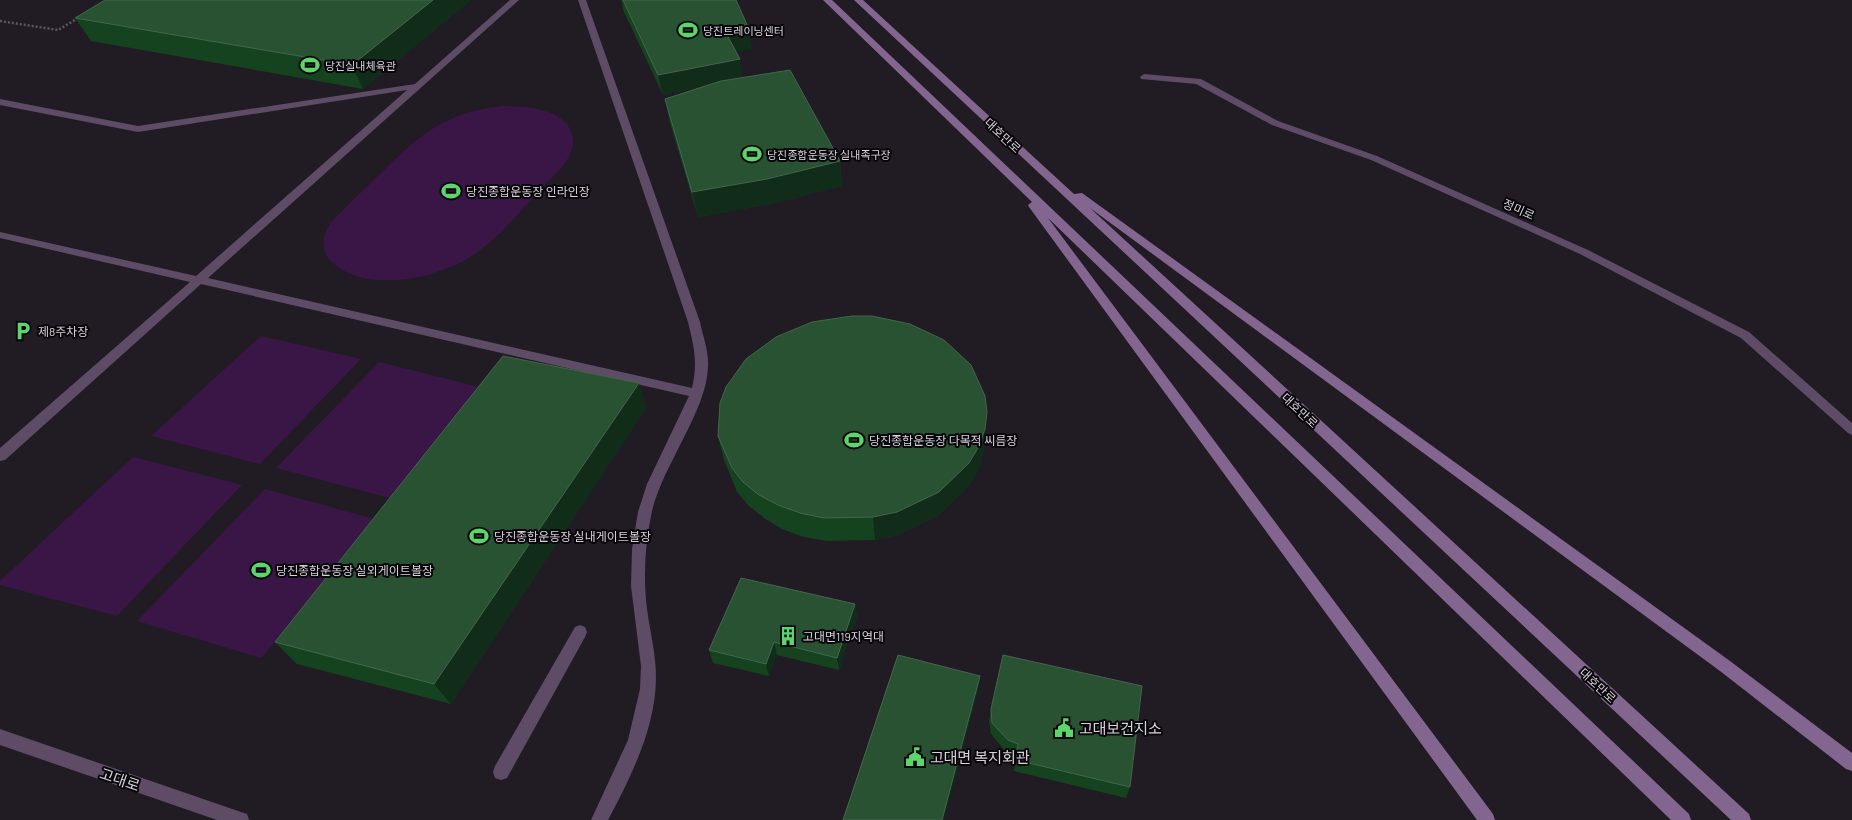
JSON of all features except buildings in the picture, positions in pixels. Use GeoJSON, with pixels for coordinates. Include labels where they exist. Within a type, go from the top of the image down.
{"type":"FeatureCollection","features":[{"type":"Feature","properties":{"kind":"main road","name":"대호만로"},"geometry":{"type":"LineString","coordinates":[[827,0],[1683,820]]}},
{"type":"Feature","properties":{"kind":"main road","name":"대호만로"},"geometry":{"type":"LineString","coordinates":[[858,0],[1743,820]]}},
{"type":"Feature","properties":{"kind":"main road"},"geometry":{"type":"LineString","coordinates":[[1030,160],[1725,666],[1852,763]]}},
{"type":"Feature","properties":{"kind":"main road"},"geometry":{"type":"LineString","coordinates":[[1012,177],[1487,820]]}},
{"type":"Feature","properties":{"kind":"street"},"geometry":{"type":"LineString","coordinates":[[0,456],[515,0]]}},
{"type":"Feature","properties":{"kind":"street"},"geometry":{"type":"LineString","coordinates":[[582,0],[694,322],[702,369],[681,428],[657,473],[648,500],[641,536],[639,573],[648,688],[642,718],[631,755],[600,820]]}},
{"type":"Feature","properties":{"kind":"street","name":"정미로"},"geometry":{"type":"LineString","coordinates":[[1144,78],[1198,81],[1275,123],[1374,158],[1584,252],[1745,335],[1852,430]]}},
{"type":"Feature","properties":{"kind":"street"},"geometry":{"type":"LineString","coordinates":[[0,102],[138,129],[418,86]]}},
{"type":"Feature","properties":{"kind":"street"},"geometry":{"type":"LineString","coordinates":[[0,235],[695,393]]}},
{"type":"Feature","properties":{"kind":"street"},"geometry":{"type":"LineString","coordinates":[[500,772],[580,632]]}},
{"type":"Feature","properties":{"kind":"street","name":"고대로"},"geometry":{"type":"LineString","coordinates":[[0,737],[241,820]]}},
{"type":"Feature","properties":{"kind":"path"},"geometry":{"type":"LineString","coordinates":[[0,21],[58,30],[83,15]]}},
{"type":"Feature","properties":{"kind":"shaded area","name":"당진종합운동장 인라인장"},"geometry":{"type":"Polygon","coordinates":[[[502,106],[534,108],[556,115],[570,129],[573,140],[570,155],[561,169],[493,240],[461,262],[425,275],[405,279],[366,278],[349,273],[329,260],[323,245],[325,234],[330,224],[405,150],[432,129],[446,121],[462,114],[502,106]]]}},
{"type":"Feature","properties":{"kind":"shaded area"},"geometry":{"type":"Polygon","coordinates":[[[261,336],[361,359],[260,464],[151,436],[261,336]]]}},
{"type":"Feature","properties":{"kind":"shaded area"},"geometry":{"type":"Polygon","coordinates":[[[379,362],[483,388],[390,498],[276,468],[379,362]]]}},
{"type":"Feature","properties":{"kind":"shaded area"},"geometry":{"type":"Polygon","coordinates":[[[133,457],[242,485],[117,616],[0,585],[0,581],[133,457]]]}},
{"type":"Feature","properties":{"kind":"shaded area","name":"당진종합운동장 실외게이트볼장"},"geometry":{"type":"Polygon","coordinates":[[[265,489],[378,520],[261,658],[137,621],[265,489]]]}},
{"type":"Feature","properties":{"kind":"place","name":"당진트레이닝센터"},"geometry":{"type":"Point","coordinates":[688,30]}},
{"type":"Feature","properties":{"kind":"place","name":"당진실내체육관"},"geometry":{"type":"Point","coordinates":[310,65]}},
{"type":"Feature","properties":{"kind":"place","name":"당진종합운동장 실내족구장"},"geometry":{"type":"Point","coordinates":[752,154]}},
{"type":"Feature","properties":{"kind":"place","name":"당진종합운동장 인라인장"},"geometry":{"type":"Point","coordinates":[451,191]}},
{"type":"Feature","properties":{"kind":"place","name":"제8주차장"},"geometry":{"type":"Point","coordinates":[23,331]}},
{"type":"Feature","properties":{"kind":"place","name":"당진종합운동장 다목적 씨름장"},"geometry":{"type":"Point","coordinates":[854,440]}},
{"type":"Feature","properties":{"kind":"place","name":"당진종합운동장 실내게이트볼장"},"geometry":{"type":"Point","coordinates":[479,536]}},
{"type":"Feature","properties":{"kind":"place","name":"당진종합운동장 실외게이트볼장"},"geometry":{"type":"Point","coordinates":[261,570]}},
{"type":"Feature","properties":{"kind":"place","name":"고대면119지역대"},"geometry":{"type":"Point","coordinates":[788,636]}},
{"type":"Feature","properties":{"kind":"place","name":"고대보건지소"},"geometry":{"type":"Point","coordinates":[1064,728]}},
{"type":"Feature","properties":{"kind":"place","name":"고대면 복지회관"},"geometry":{"type":"Point","coordinates":[915,757]}}]}
